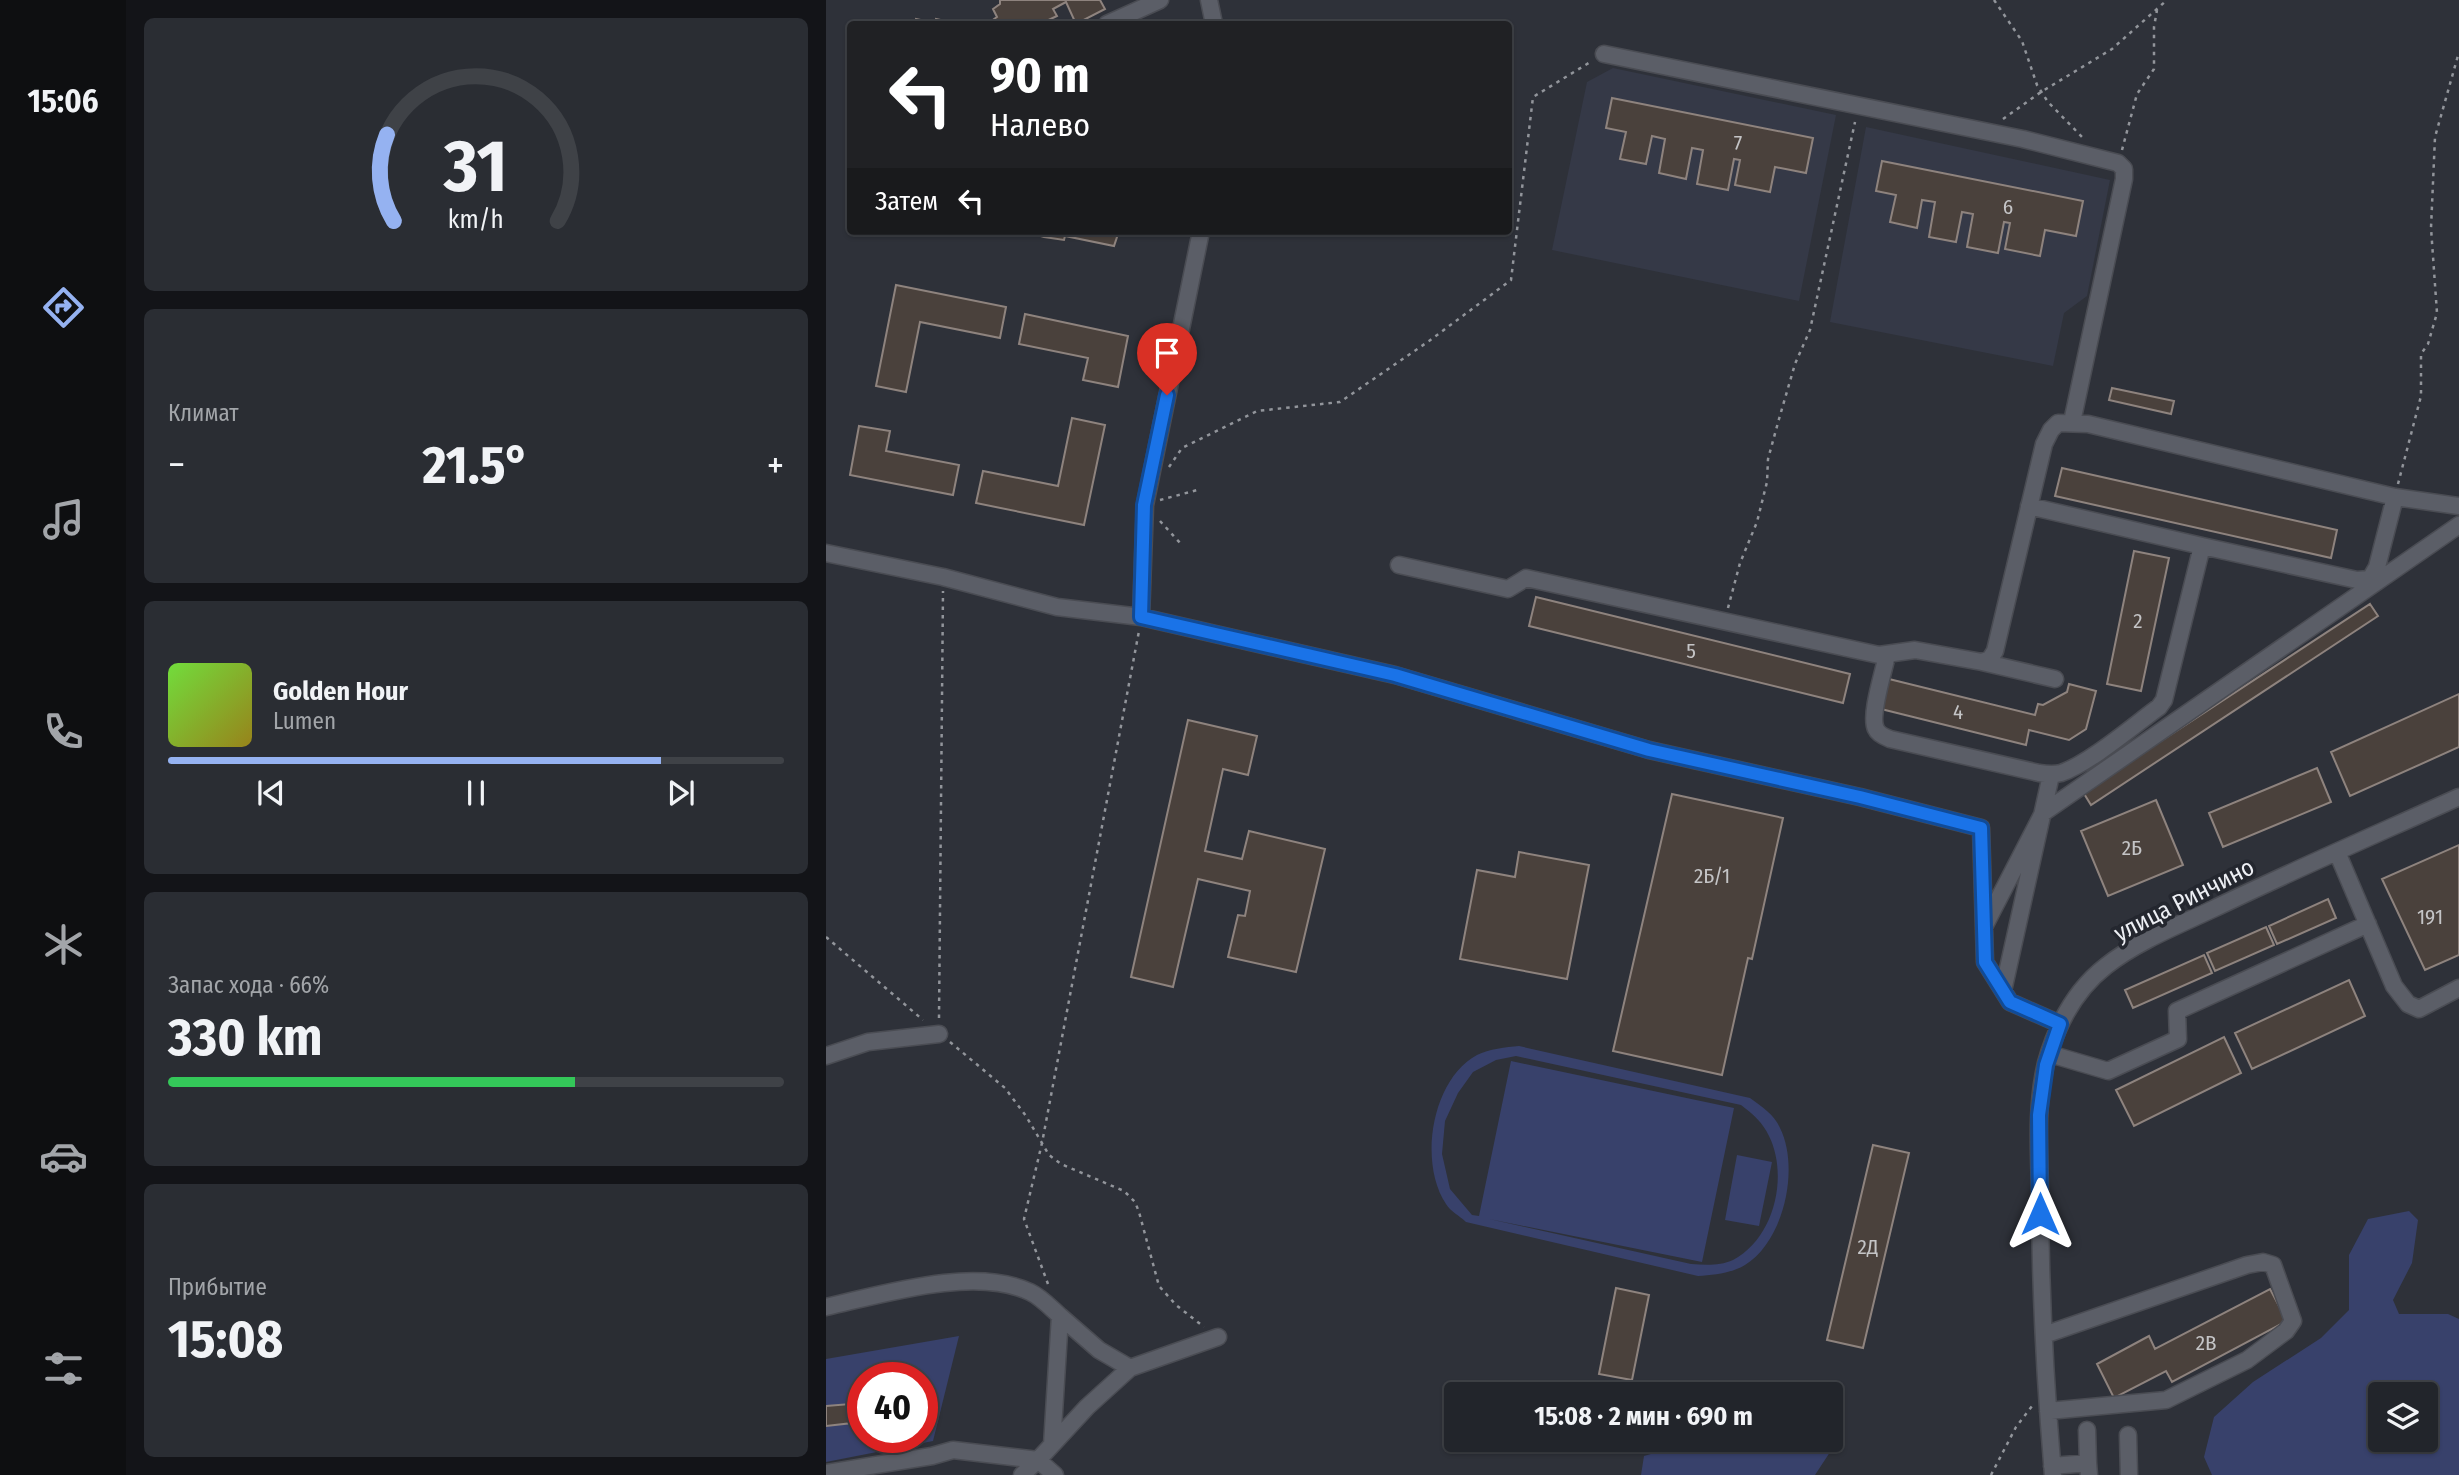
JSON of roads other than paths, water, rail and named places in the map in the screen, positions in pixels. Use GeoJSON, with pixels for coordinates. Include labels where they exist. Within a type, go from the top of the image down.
{"type":"FeatureCollection","features":[{"type":"Feature","properties":{"kind":"street"},"geometry":{"type":"LineString","coordinates":[[1114,21],[1160,0]]}},
{"type":"Feature","properties":{"kind":"street"},"geometry":{"type":"LineString","coordinates":[[1209,0],[1213,21]]}},
{"type":"Feature","properties":{"kind":"street"},"geometry":{"type":"LineString","coordinates":[[1604,54],[2023,139],[2118,163],[2124,169],[2124,179],[2072,422]]}},
{"type":"Feature","properties":{"kind":"street"},"geometry":{"type":"LineString","coordinates":[[1141,617],[1144,505],[1200,235]]}},
{"type":"Feature","properties":{"kind":"street"},"geometry":{"type":"LineString","coordinates":[[1982,662],[1990,659],[1994,651],[2044,444],[2058,423],[2072,422],[2395,497],[2459,506]]}},
{"type":"Feature","properties":{"kind":"street"},"geometry":{"type":"LineString","coordinates":[[2029,506],[2357,580],[2370,579],[2377,567],[2395,497]]}},
{"type":"Feature","properties":{"kind":"street"},"geometry":{"type":"LineString","coordinates":[[1983,929],[2043,813],[2459,525]]}},
{"type":"Feature","properties":{"kind":"street"},"geometry":{"type":"LineString","coordinates":[[1887,655],[1874,717],[1875,729],[1880,734],[1890,739],[2051,775],[2061,773],[2082,762],[2164,701],[2202,546]]}},
{"type":"Feature","properties":{"kind":"street"},"geometry":{"type":"LineString","coordinates":[[826,553],[943,577],[1057,607],[1141,617],[1395,675],[1649,750],[1860,797],[1981,828],[1985,962],[2010,1002],[2060,1024]]}},
{"type":"Feature","properties":{"kind":"street"},"geometry":{"type":"LineString","coordinates":[[1399,565],[1508,589],[1526,578],[1879,655],[1915,650],[2055,679]]}},
{"type":"Feature","properties":{"kind":"street"},"geometry":{"type":"LineString","coordinates":[[2003,992],[2051,775]]}},
{"type":"Feature","properties":{"kind":"street","name":"улица Ринчино"},"geometry":{"type":"LineString","coordinates":[[2052,1470],[2040,1239],[2039,1115],[2046,1065],[2060,1024],[2077,995],[2106,966],[2151,939],[2459,797]]}},
{"type":"Feature","properties":{"kind":"street"},"geometry":{"type":"LineString","coordinates":[[2337,852],[2394,986],[2408,1004],[2419,1009],[2459,988]]}},
{"type":"Feature","properties":{"kind":"street"},"geometry":{"type":"LineString","coordinates":[[2050,1054],[2108,1072],[2178,1039],[2177,1011],[2368,924]]}},
{"type":"Feature","properties":{"kind":"street"},"geometry":{"type":"LineString","coordinates":[[826,1056],[868,1042],[939,1034]]}},
{"type":"Feature","properties":{"kind":"street"},"geometry":{"type":"LineString","coordinates":[[2044,1335],[2247,1265],[2263,1262],[2273,1265],[2293,1321],[2286,1331],[2248,1360],[2166,1400],[2048,1411]]}},
{"type":"Feature","properties":{"kind":"street"},"geometry":{"type":"LineString","coordinates":[[826,1307],[912,1289],[974,1280],[995,1282],[1030,1292],[1099,1350],[1130,1368]]}},
{"type":"Feature","properties":{"kind":"street"},"geometry":{"type":"LineString","coordinates":[[1052,1445],[1060,1315]]}},
{"type":"Feature","properties":{"kind":"street"},"geometry":{"type":"LineString","coordinates":[[1022,1475],[1130,1368],[1218,1337]]}},
{"type":"Feature","properties":{"kind":"street"},"geometry":{"type":"LineString","coordinates":[[2052,1470],[2089,1469],[2087,1430]]}},
{"type":"Feature","properties":{"kind":"street"},"geometry":{"type":"LineString","coordinates":[[2127,1435],[2129,1475]]}},
{"type":"Feature","properties":{"kind":"street"},"geometry":{"type":"LineString","coordinates":[[826,1473],[932,1456],[953,1450],[1038,1460],[1055,1475]]}}]}
